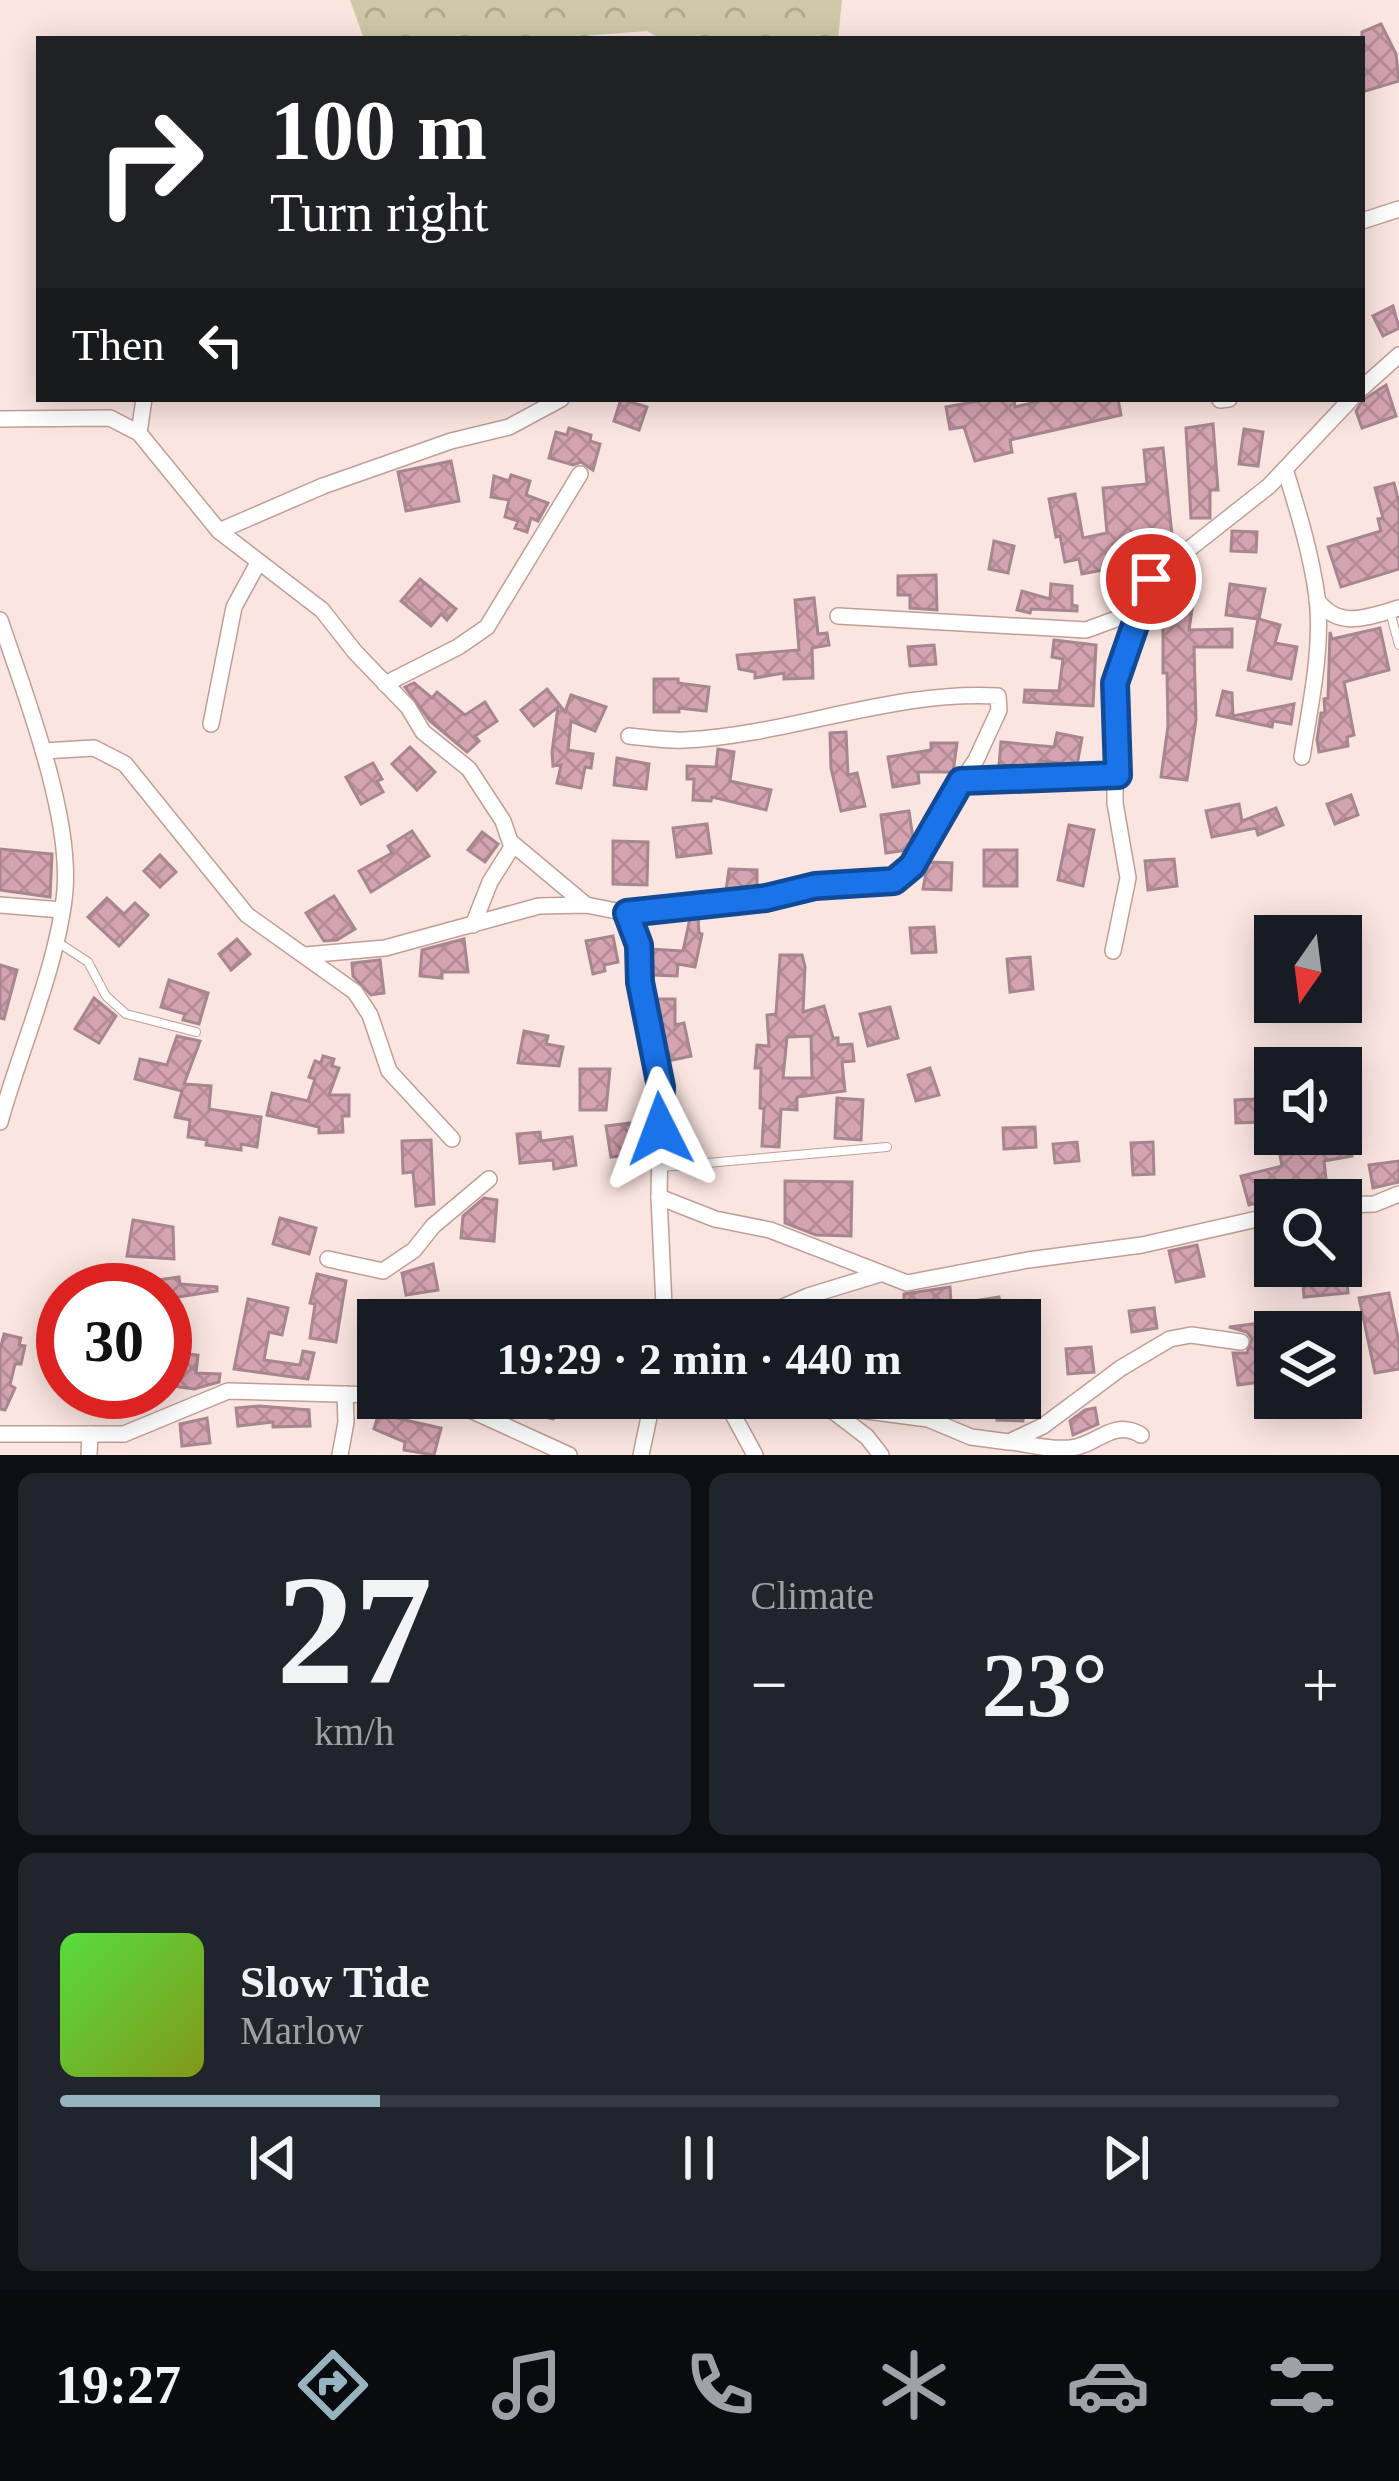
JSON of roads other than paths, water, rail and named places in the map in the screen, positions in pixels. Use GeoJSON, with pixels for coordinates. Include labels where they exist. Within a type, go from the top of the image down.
{"type":"FeatureCollection","features":[{"type":"Feature","properties":{"kind":"street"},"geometry":{"type":"LineString","coordinates":[[1365,220],[1399,209]]}},
{"type":"Feature","properties":{"kind":"street"},"geometry":{"type":"LineString","coordinates":[[1365,385],[1399,356]]}},
{"type":"Feature","properties":{"kind":"street"},"geometry":{"type":"LineString","coordinates":[[139,433],[144,402]]}},
{"type":"Feature","properties":{"kind":"street"},"geometry":{"type":"LineString","coordinates":[[219,531],[323,486],[451,441],[509,427],[555,402]]}},
{"type":"Feature","properties":{"kind":"street"},"geometry":{"type":"LineString","coordinates":[[1113,951],[1128,878],[1117,829],[1115,683],[1151,579],[1286,469],[1348,402]]}},
{"type":"Feature","properties":{"kind":"street"},"geometry":{"type":"LineString","coordinates":[[0,419],[110,418],[139,433],[219,531],[322,610],[408,707],[423,732],[469,769],[512,843],[586,905]]}},
{"type":"Feature","properties":{"kind":"street"},"geometry":{"type":"LineString","coordinates":[[1286,469],[1317,600],[1303,757]]}},
{"type":"Feature","properties":{"kind":"street"},"geometry":{"type":"LineString","coordinates":[[386,684],[487,627],[580,474]]}},
{"type":"Feature","properties":{"kind":"street"},"geometry":{"type":"LineString","coordinates":[[211,724],[234,607],[258,562]]}},
{"type":"Feature","properties":{"kind":"street"},"geometry":{"type":"LineString","coordinates":[[1317,600],[1328,615],[1342,619],[1394,609]]}},
{"type":"Feature","properties":{"kind":"street"},"geometry":{"type":"LineString","coordinates":[[838,616],[1086,630],[1138,611]]}},
{"type":"Feature","properties":{"kind":"street"},"geometry":{"type":"LineString","coordinates":[[0,620],[8,666],[43,751],[64,855],[62,910],[55,940],[0,1122]]}},
{"type":"Feature","properties":{"kind":"street"},"geometry":{"type":"LineString","coordinates":[[304,955],[385,948],[539,906],[586,905],[627,913],[766,898],[815,886],[894,881],[912,866],[1000,710],[998,696],[963,696],[860,709],[716,737],[629,736]]}},
{"type":"Feature","properties":{"kind":"street"},"geometry":{"type":"LineString","coordinates":[[43,751],[94,748],[118,758],[248,915],[355,992],[370,1016],[389,1071],[452,1139]]}},
{"type":"Feature","properties":{"kind":"street"},"geometry":{"type":"LineString","coordinates":[[961,781],[1118,775]]}},
{"type":"Feature","properties":{"kind":"street"},"geometry":{"type":"LineString","coordinates":[[473,925],[512,843]]}},
{"type":"Feature","properties":{"kind":"street"},"geometry":{"type":"LineString","coordinates":[[0,905],[62,910]]}},
{"type":"Feature","properties":{"kind":"street"},"geometry":{"type":"LineString","coordinates":[[627,913],[639,945],[640,982],[660,1082],[664,1299]]}},
{"type":"Feature","properties":{"kind":"street"},"geometry":{"type":"LineString","coordinates":[[328,1259],[383,1270],[414,1250],[433,1226],[489,1179]]}},
{"type":"Feature","properties":{"kind":"street"},"geometry":{"type":"LineString","coordinates":[[1362,1204],[1399,1194]]}},
{"type":"Feature","properties":{"kind":"street"},"geometry":{"type":"LineString","coordinates":[[659,1197],[715,1219],[770,1230],[898,1282],[917,1283],[1254,1220]]}},
{"type":"Feature","properties":{"kind":"street"},"geometry":{"type":"LineString","coordinates":[[801,1299],[880,1274]]}},
{"type":"Feature","properties":{"kind":"street"},"geometry":{"type":"LineString","coordinates":[[1009,1442],[1043,1426],[1120,1368],[1170,1339],[1191,1335],[1241,1342]]}},
{"type":"Feature","properties":{"kind":"street"},"geometry":{"type":"LineString","coordinates":[[0,1434],[124,1434],[228,1391],[357,1394]]}},
{"type":"Feature","properties":{"kind":"street"},"geometry":{"type":"LineString","coordinates":[[340,1455],[345,1394]]}},
{"type":"Feature","properties":{"kind":"street"},"geometry":{"type":"LineString","coordinates":[[487,1419],[550,1451],[569,1455]]}},
{"type":"Feature","properties":{"kind":"street"},"geometry":{"type":"LineString","coordinates":[[641,1455],[649,1419]]}},
{"type":"Feature","properties":{"kind":"street"},"geometry":{"type":"LineString","coordinates":[[735,1419],[755,1455]]}},
{"type":"Feature","properties":{"kind":"street"},"geometry":{"type":"LineString","coordinates":[[844,1419],[881,1455]]}},
{"type":"Feature","properties":{"kind":"street"},"geometry":{"type":"LineString","coordinates":[[928,1419],[971,1437],[1067,1449],[1118,1429],[1141,1435]]}},
{"type":"Feature","properties":{"kind":"street"},"geometry":{"type":"LineString","coordinates":[[89,1455],[90,1434]]}},
{"type":"Feature","properties":{"kind":"lane"},"geometry":{"type":"LineString","coordinates":[[1394,609],[1399,645]]}},
{"type":"Feature","properties":{"kind":"lane"},"geometry":{"type":"LineString","coordinates":[[55,940],[88,962],[106,996],[126,1014],[196,1032]]}},
{"type":"Feature","properties":{"kind":"lane"},"geometry":{"type":"LineString","coordinates":[[660,1168],[887,1148]]}}]}
